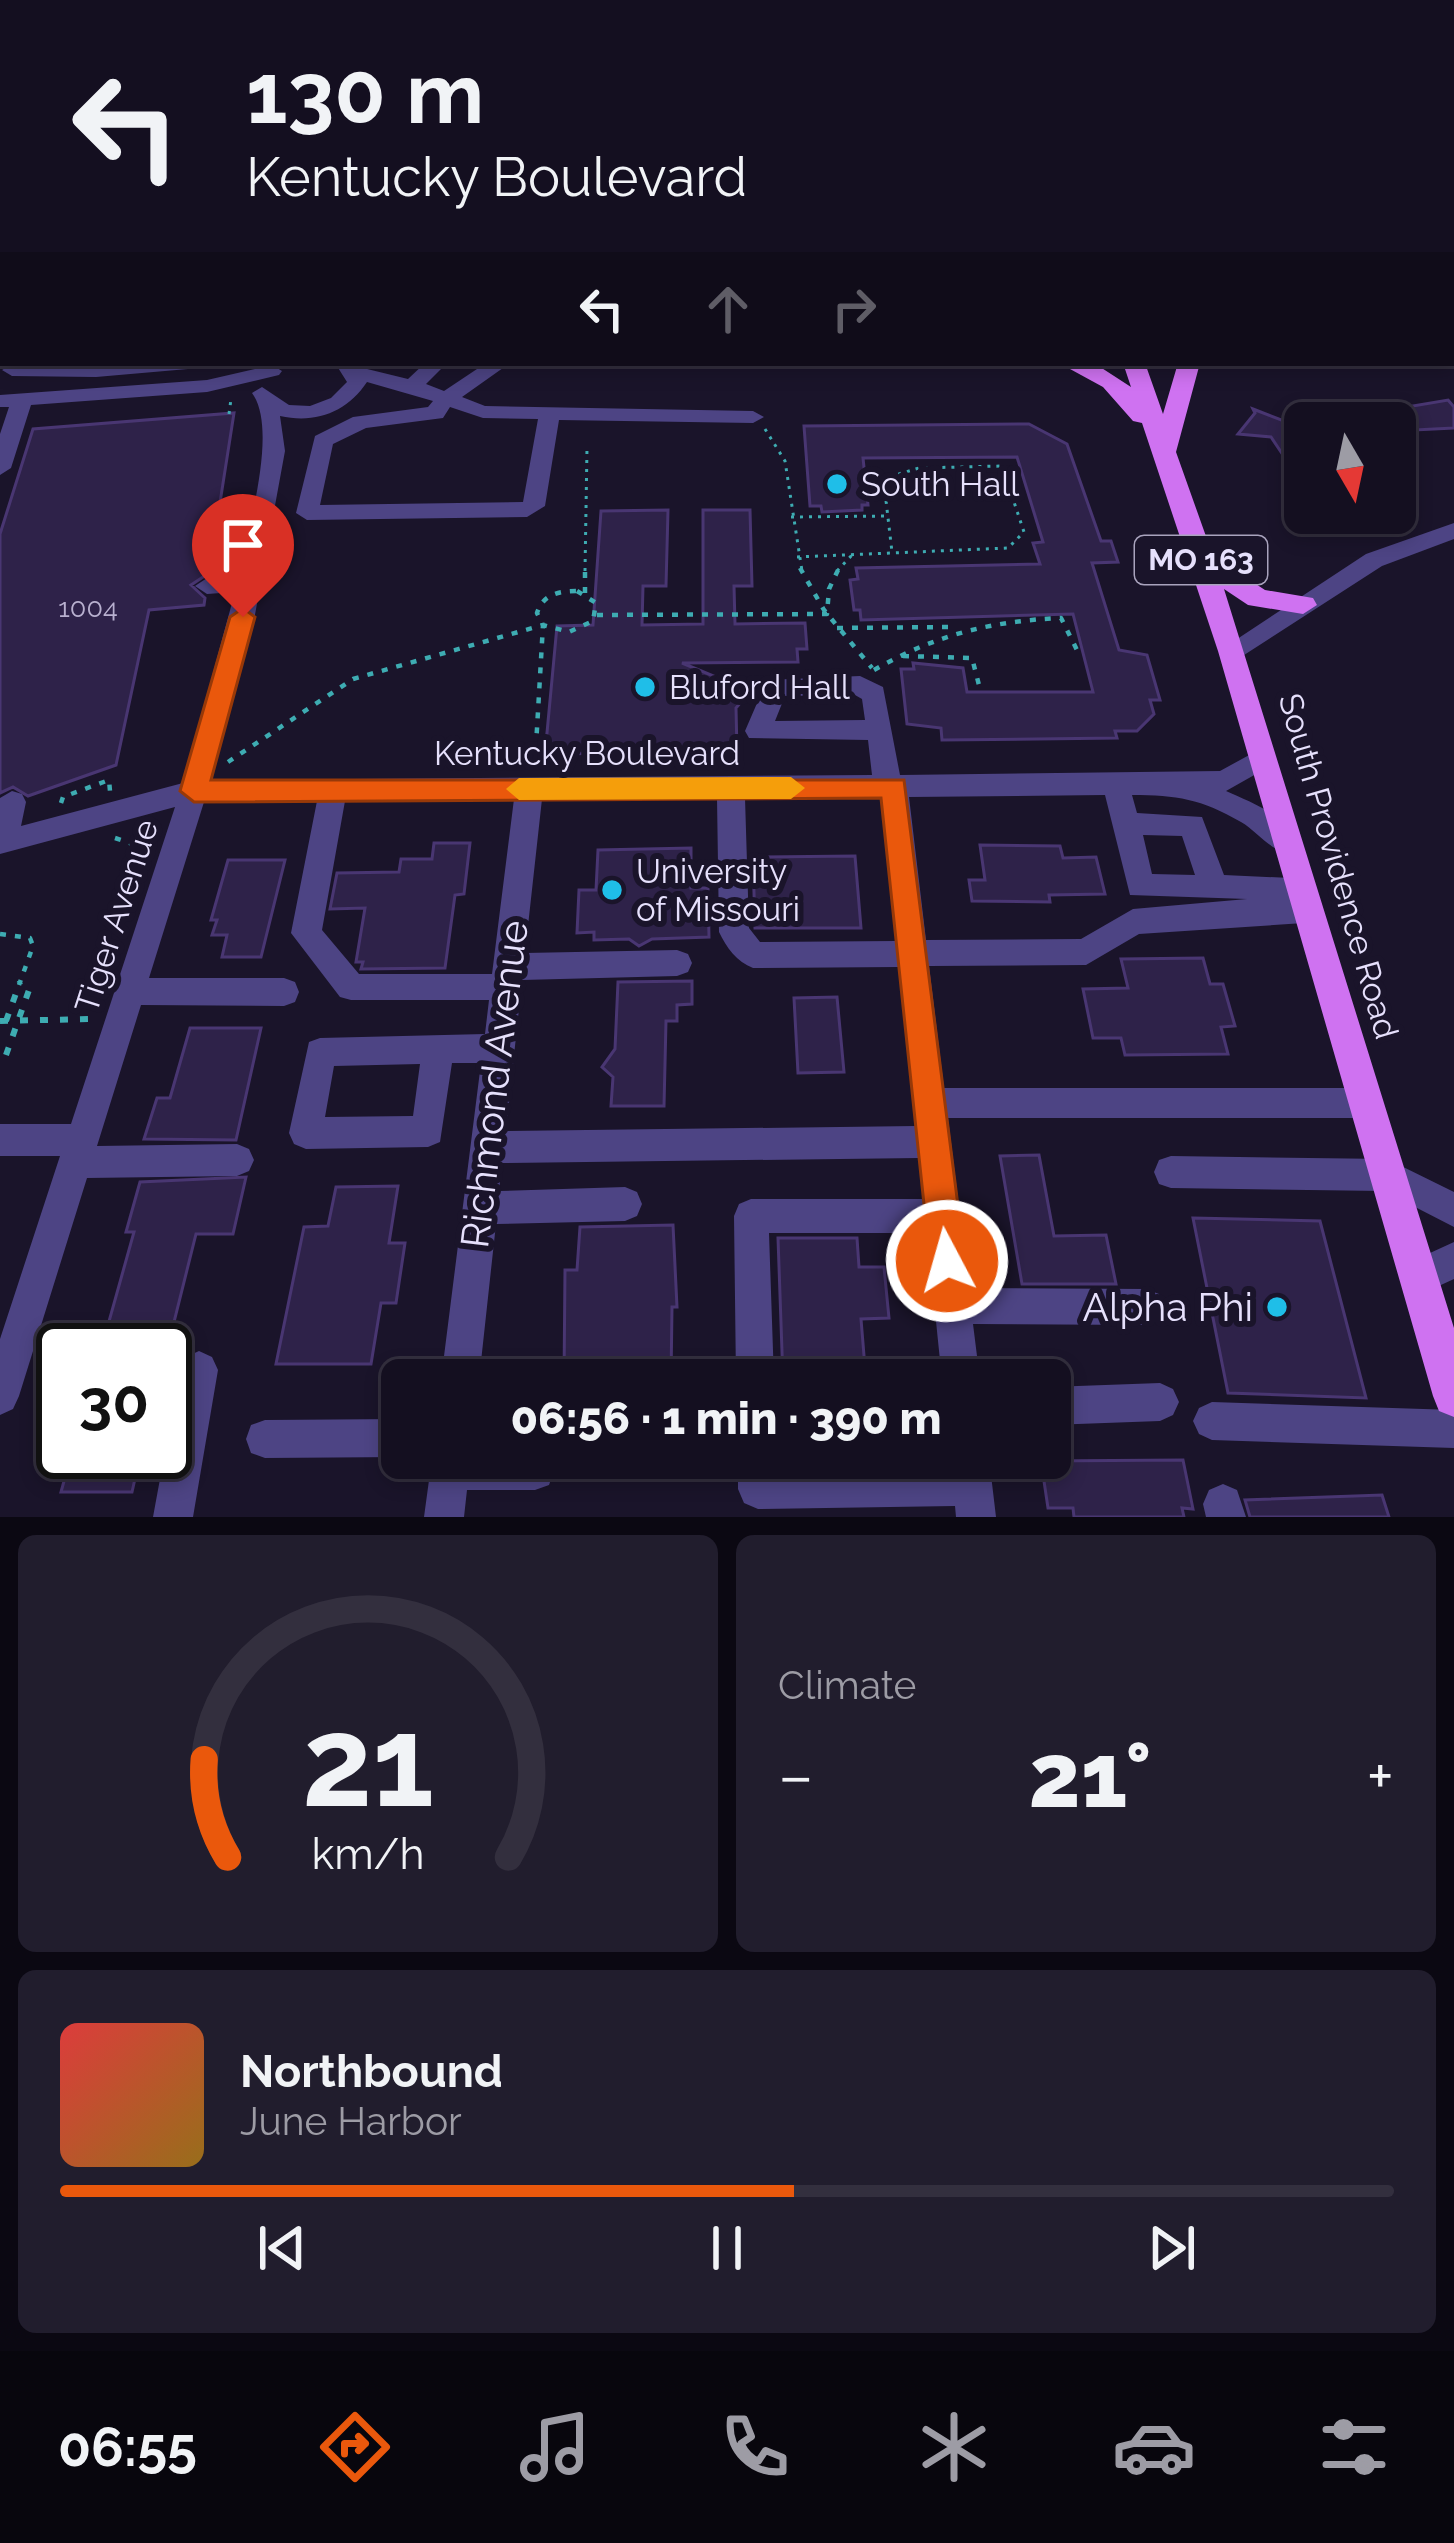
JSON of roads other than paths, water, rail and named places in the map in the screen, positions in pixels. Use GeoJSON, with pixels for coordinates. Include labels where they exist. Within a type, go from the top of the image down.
{"type":"FeatureCollection","features":[{"type":"Feature","properties":{"kind":"main road"},"geometry":{"type":"LineString","coordinates":[[1080,366],[1124,390],[1164,452]]}},
{"type":"Feature","properties":{"kind":"main road","name":"South Providence Road"},"geometry":{"type":"LineString","coordinates":[[1135,366],[1232,651],[1387,1175],[1437,1269],[1454,1396]]}},
{"type":"Feature","properties":{"kind":"main road"},"geometry":{"type":"LineString","coordinates":[[1164,452],[1188,366]]}},
{"type":"Feature","properties":{"kind":"main road"},"geometry":{"type":"LineString","coordinates":[[1201,561],[1258,598],[1303,605]]}},
{"type":"Feature","properties":{"kind":"street"},"geometry":{"type":"LineString","coordinates":[[0,468],[7,366]]}},
{"type":"Feature","properties":{"kind":"street"},"geometry":{"type":"LineString","coordinates":[[37,366],[96,370],[149,366]]}},
{"type":"Feature","properties":{"kind":"street"},"geometry":{"type":"LineString","coordinates":[[8,400],[207,386],[278,366]]}},
{"type":"Feature","properties":{"kind":"street"},"geometry":{"type":"LineString","coordinates":[[258,399],[264,380],[281,366]]}},
{"type":"Feature","properties":{"kind":"street"},"geometry":{"type":"LineString","coordinates":[[390,366],[418,378],[444,400],[483,412],[753,417]]}},
{"type":"Feature","properties":{"kind":"street"},"geometry":{"type":"LineString","coordinates":[[495,366],[444,400],[435,413],[361,422],[323,441],[307,513],[527,510],[534,506],[549,416]]}},
{"type":"Feature","properties":{"kind":"street"},"geometry":{"type":"LineString","coordinates":[[343,400],[352,392],[351,368],[418,378]]}},
{"type":"Feature","properties":{"kind":"street"},"geometry":{"type":"LineString","coordinates":[[207,386],[295,412],[312,412],[418,378]]}},
{"type":"Feature","properties":{"kind":"street"},"geometry":{"type":"LineString","coordinates":[[158,419],[165,389]]}},
{"type":"Feature","properties":{"kind":"street","name":"Tiger Avenue"},"geometry":{"type":"LineString","coordinates":[[0,1396],[194,791],[249,583],[274,451],[258,399]]}},
{"type":"Feature","properties":{"kind":"street"},"geometry":{"type":"LineString","coordinates":[[274,451],[312,412]]}},
{"type":"Feature","properties":{"kind":"street"},"geometry":{"type":"LineString","coordinates":[[1232,651],[1374,560],[1454,531]]}},
{"type":"Feature","properties":{"kind":"street"},"geometry":{"type":"LineString","coordinates":[[207,586],[249,583]]}},
{"type":"Feature","properties":{"kind":"street"},"geometry":{"type":"LineString","coordinates":[[880,730],[913,951],[958,1359]]}},
{"type":"Feature","properties":{"kind":"street","name":"Kentucky Boulevard"},"geometry":{"type":"LineString","coordinates":[[2,842],[194,791],[531,782],[731,788],[1182,784],[1225,781],[1262,758]]}},
{"type":"Feature","properties":{"kind":"street","name":"Richmond Avenue"},"geometry":{"type":"LineString","coordinates":[[462,1359],[531,782]]}},
{"type":"Feature","properties":{"kind":"street","name":"Kentucky Boulevard"},"geometry":{"type":"LineString","coordinates":[[1182,784],[1253,815],[1287,842]]}},
{"type":"Feature","properties":{"kind":"street"},"geometry":{"type":"LineString","coordinates":[[1116,785],[1140,886],[1214,887],[1305,900]]}},
{"type":"Feature","properties":{"kind":"street"},"geometry":{"type":"LineString","coordinates":[[731,788],[734,932],[753,955],[1086,952],[1133,922],[1267,910],[1305,900]]}},
{"type":"Feature","properties":{"kind":"street"},"geometry":{"type":"LineString","coordinates":[[333,790],[307,933],[351,986],[677,963]]}},
{"type":"Feature","properties":{"kind":"street"},"geometry":{"type":"LineString","coordinates":[[2,842],[12,802]]}},
{"type":"Feature","properties":{"kind":"street"},"geometry":{"type":"LineString","coordinates":[[1126,824],[1192,825],[1214,887]]}},
{"type":"Feature","properties":{"kind":"street"},"geometry":{"type":"LineString","coordinates":[[130,992],[284,992]]}},
{"type":"Feature","properties":{"kind":"street"},"geometry":{"type":"LineString","coordinates":[[438,1049],[499,1048]]}},
{"type":"Feature","properties":{"kind":"street"},"geometry":{"type":"LineString","coordinates":[[930,1103],[1365,1102]]}},
{"type":"Feature","properties":{"kind":"street"},"geometry":{"type":"LineString","coordinates":[[0,1140],[78,1151],[237,1160]]}},
{"type":"Feature","properties":{"kind":"street"},"geometry":{"type":"LineString","coordinates":[[487,1147],[934,1142]]}},
{"type":"Feature","properties":{"kind":"street"},"geometry":{"type":"LineString","coordinates":[[1171,1172],[1387,1175],[1454,1210]]}},
{"type":"Feature","properties":{"kind":"street"},"geometry":{"type":"LineString","coordinates":[[480,1208],[625,1204]]}},
{"type":"Feature","properties":{"kind":"street"},"geometry":{"type":"LineString","coordinates":[[754,1359],[751,1216],[942,1216]]}},
{"type":"Feature","properties":{"kind":"street"},"geometry":{"type":"LineString","coordinates":[[952,1306],[1146,1307]]}},
{"type":"Feature","properties":{"kind":"street"},"geometry":{"type":"LineString","coordinates":[[173,1517],[199,1370]]}},
{"type":"Feature","properties":{"kind":"street"},"geometry":{"type":"LineString","coordinates":[[1071,1405],[1160,1402]]}},
{"type":"Feature","properties":{"kind":"street"},"geometry":{"type":"LineString","coordinates":[[1212,1421],[1454,1429]]}},
{"type":"Feature","properties":{"kind":"street"},"geometry":{"type":"LineString","coordinates":[[265,1439],[381,1438]]}},
{"type":"Feature","properties":{"kind":"street"},"geometry":{"type":"LineString","coordinates":[[444,1517],[448,1479]]}},
{"type":"Feature","properties":{"kind":"street"},"geometry":{"type":"LineString","coordinates":[[758,1479],[758,1489],[973,1487]]}},
{"type":"Feature","properties":{"kind":"place","name":"South Hall"},"geometry":{"type":"Point","coordinates":[837,484]}},
{"type":"Feature","properties":{"kind":"place","name":"Bluford Hall"},"geometry":{"type":"Point","coordinates":[645,687]}},
{"type":"Feature","properties":{"kind":"place","name":"University of Missouri"},"geometry":{"type":"Point","coordinates":[612,890]}},
{"type":"Feature","properties":{"kind":"place","name":"Alpha Phi"},"geometry":{"type":"Point","coordinates":[1277,1307]}}]}
